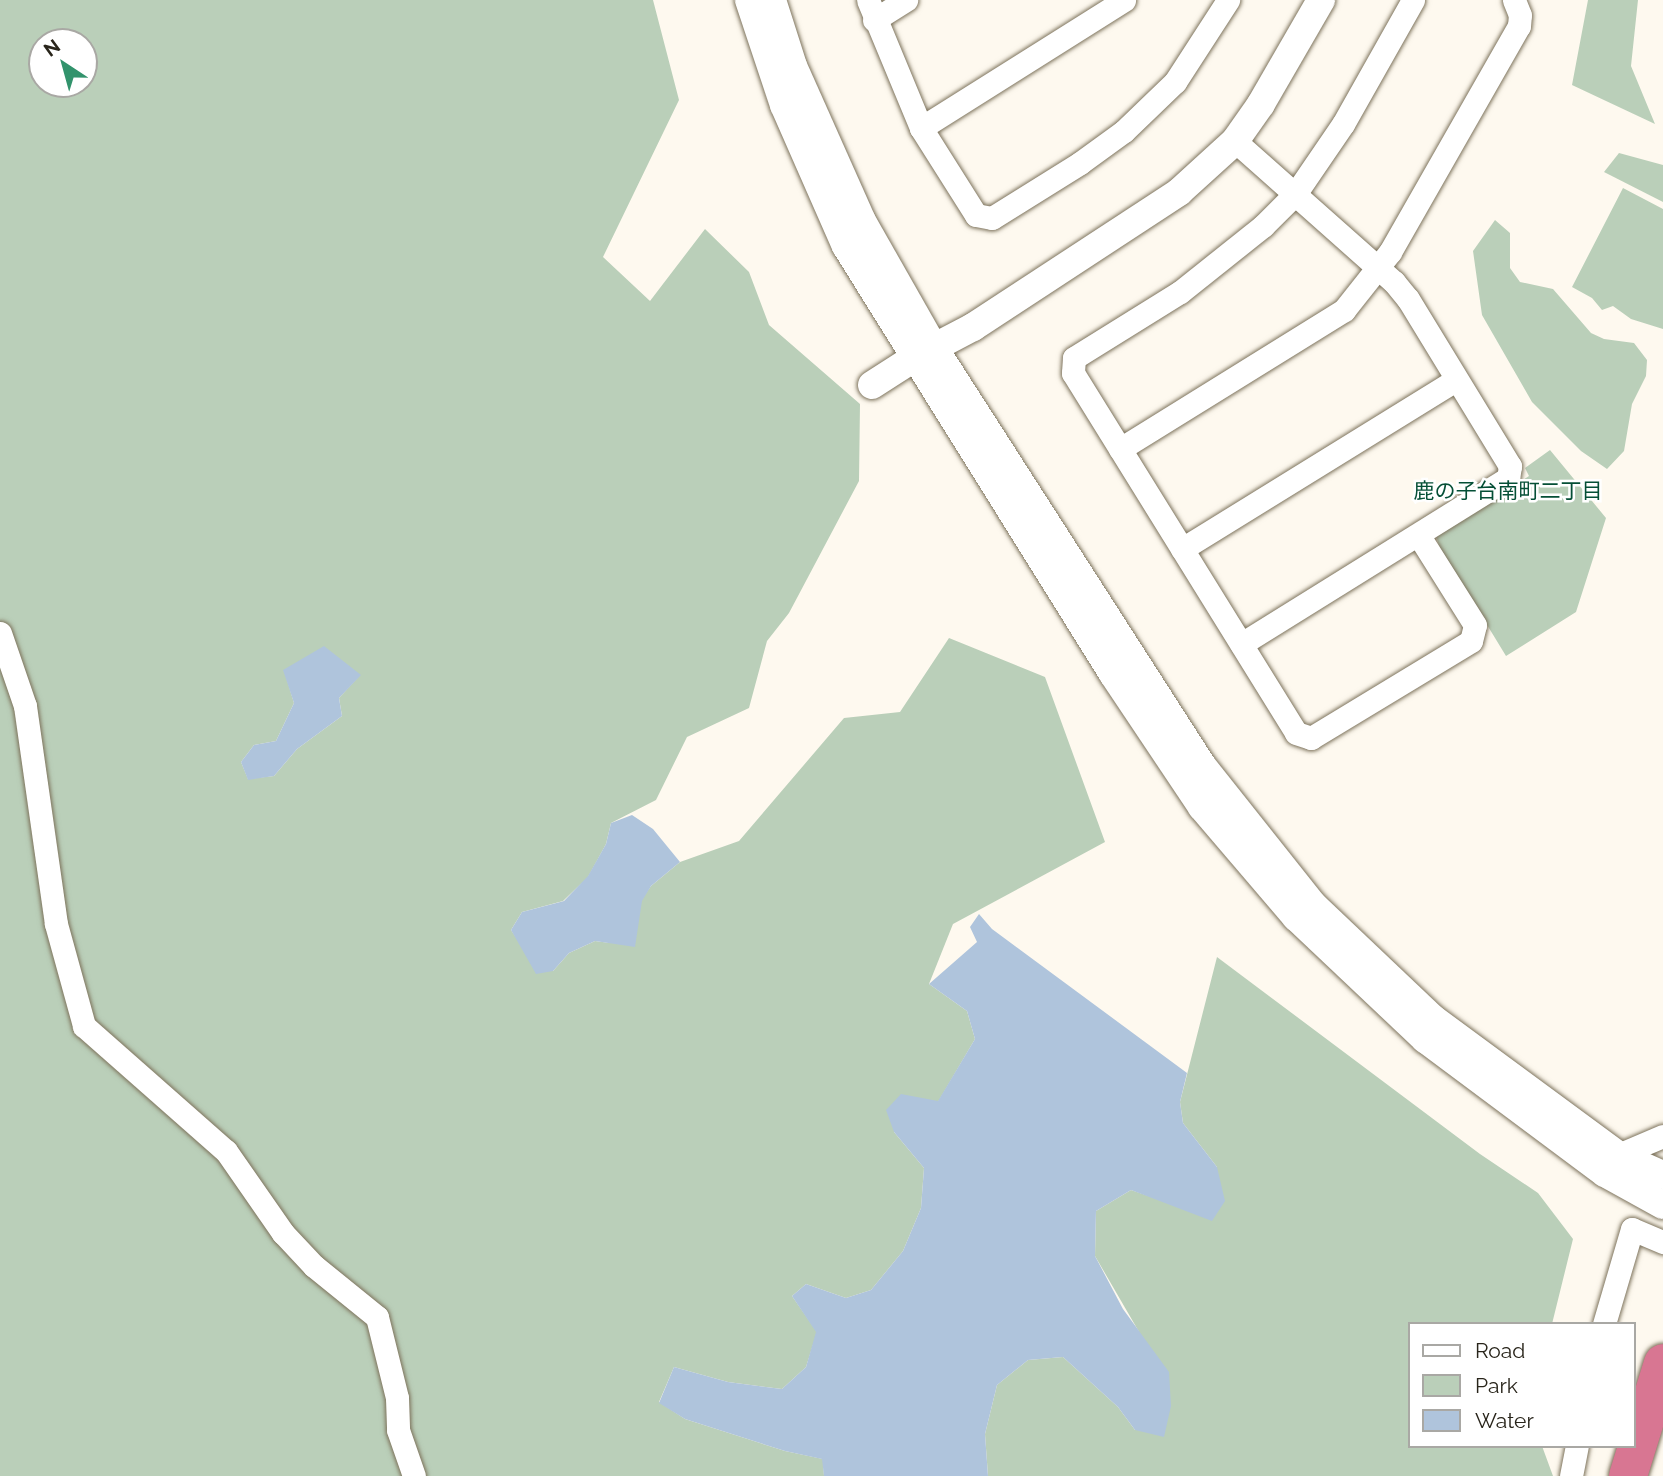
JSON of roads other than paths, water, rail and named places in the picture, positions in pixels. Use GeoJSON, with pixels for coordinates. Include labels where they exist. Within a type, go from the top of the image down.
{"type":"FeatureCollection","features":[{"type":"Feature","properties":{"kind":"highway"},"geometry":{"type":"LineString","coordinates":[[1628,1476],[1663,1363]]}},
{"type":"Feature","properties":{"kind":"street"},"geometry":{"type":"LineString","coordinates":[[749,0],[784,105],[846,246],[924,353],[1204,768],[1312,904],[1432,1018],[1618,1155],[1663,1175]]}},
{"type":"Feature","properties":{"kind":"street"},"geometry":{"type":"LineString","coordinates":[[772,0],[793,66],[924,353],[1105,662],[1202,807],[1296,916],[1425,1039],[1605,1173],[1663,1205]]}},
{"type":"Feature","properties":{"kind":"street"},"geometry":{"type":"LineString","coordinates":[[906,0],[871,10],[921,128],[976,215],[992,218],[1080,163],[1124,131],[1175,82],[1226,1]]}},
{"type":"Feature","properties":{"kind":"street"},"geometry":{"type":"LineString","coordinates":[[921,128],[1124,0]]}},
{"type":"Feature","properties":{"kind":"street"},"geometry":{"type":"LineString","coordinates":[[872,385],[973,327],[1179,192],[1235,141],[1261,104],[1321,0]]}},
{"type":"Feature","properties":{"kind":"street"},"geometry":{"type":"LineString","coordinates":[[1413,0],[1343,124],[1296,193],[1263,226],[1180,292],[1074,358],[1073,373],[1296,733],[1311,738],[1471,641],[1475,625],[1419,536]]}},
{"type":"Feature","properties":{"kind":"street"},"geometry":{"type":"LineString","coordinates":[[1119,449],[1345,310],[1379,269],[1519,26],[1520,15],[1514,0]]}},
{"type":"Feature","properties":{"kind":"street"},"geometry":{"type":"LineString","coordinates":[[1235,141],[1296,193],[1408,299],[1510,466],[1508,478],[1419,536],[1241,644]]}},
{"type":"Feature","properties":{"kind":"street"},"geometry":{"type":"LineString","coordinates":[[1182,549],[1456,380]]}},
{"type":"Feature","properties":{"kind":"street"},"geometry":{"type":"LineString","coordinates":[[0,634],[25,706],[56,924],[83,1026],[226,1151],[283,1233],[314,1266],[377,1317],[397,1398],[398,1430],[414,1476]]}},
{"type":"Feature","properties":{"kind":"street"},"geometry":{"type":"LineString","coordinates":[[1618,1155],[1663,1136]]}},
{"type":"Feature","properties":{"kind":"street"},"geometry":{"type":"LineString","coordinates":[[1605,1322],[1632,1229],[1663,1242]]}},
{"type":"Feature","properties":{"kind":"street"},"geometry":{"type":"LineString","coordinates":[[1571,1476],[1577,1448]]}},
{"type":"Feature","properties":{"kind":"water"},"geometry":{"type":"Polygon","coordinates":[[[324,646],[361,675],[339,698],[342,716],[297,749],[274,776],[248,780],[241,762],[254,745],[276,741],[294,703],[283,670],[324,646]]]}},
{"type":"Feature","properties":{"kind":"water"},"geometry":{"type":"Polygon","coordinates":[[[632,815],[653,829],[680,862],[651,886],[642,901],[635,947],[595,941],[569,953],[553,971],[536,974],[511,930],[522,912],[564,901],[588,876],[606,844],[611,823],[632,815]]]}},
{"type":"Feature","properties":{"kind":"water"},"geometry":{"type":"Polygon","coordinates":[[[979,914],[992,929],[1187,1073],[1180,1102],[1183,1123],[1217,1167],[1225,1201],[1212,1221],[1131,1190],[1096,1211],[1095,1256],[1123,1309],[1169,1372],[1171,1406],[1164,1437],[1135,1430],[1118,1407],[1063,1357],[1028,1360],[997,1385],[985,1434],[988,1476],[824,1476],[822,1459],[785,1451],[685,1419],[659,1403],[674,1367],[728,1382],[782,1389],[806,1367],[816,1332],[792,1296],[806,1284],[846,1298],[871,1290],[903,1251],[921,1208],[924,1168],[894,1132],[886,1110],[901,1094],[938,1101],[975,1039],[967,1011],[929,984],[977,942],[970,927],[979,914]]]}},
{"type":"Feature","properties":{"kind":"district","name":"鹿の子台南町二丁目"},"geometry":{"type":"Point","coordinates":[1508,491]}}]}
